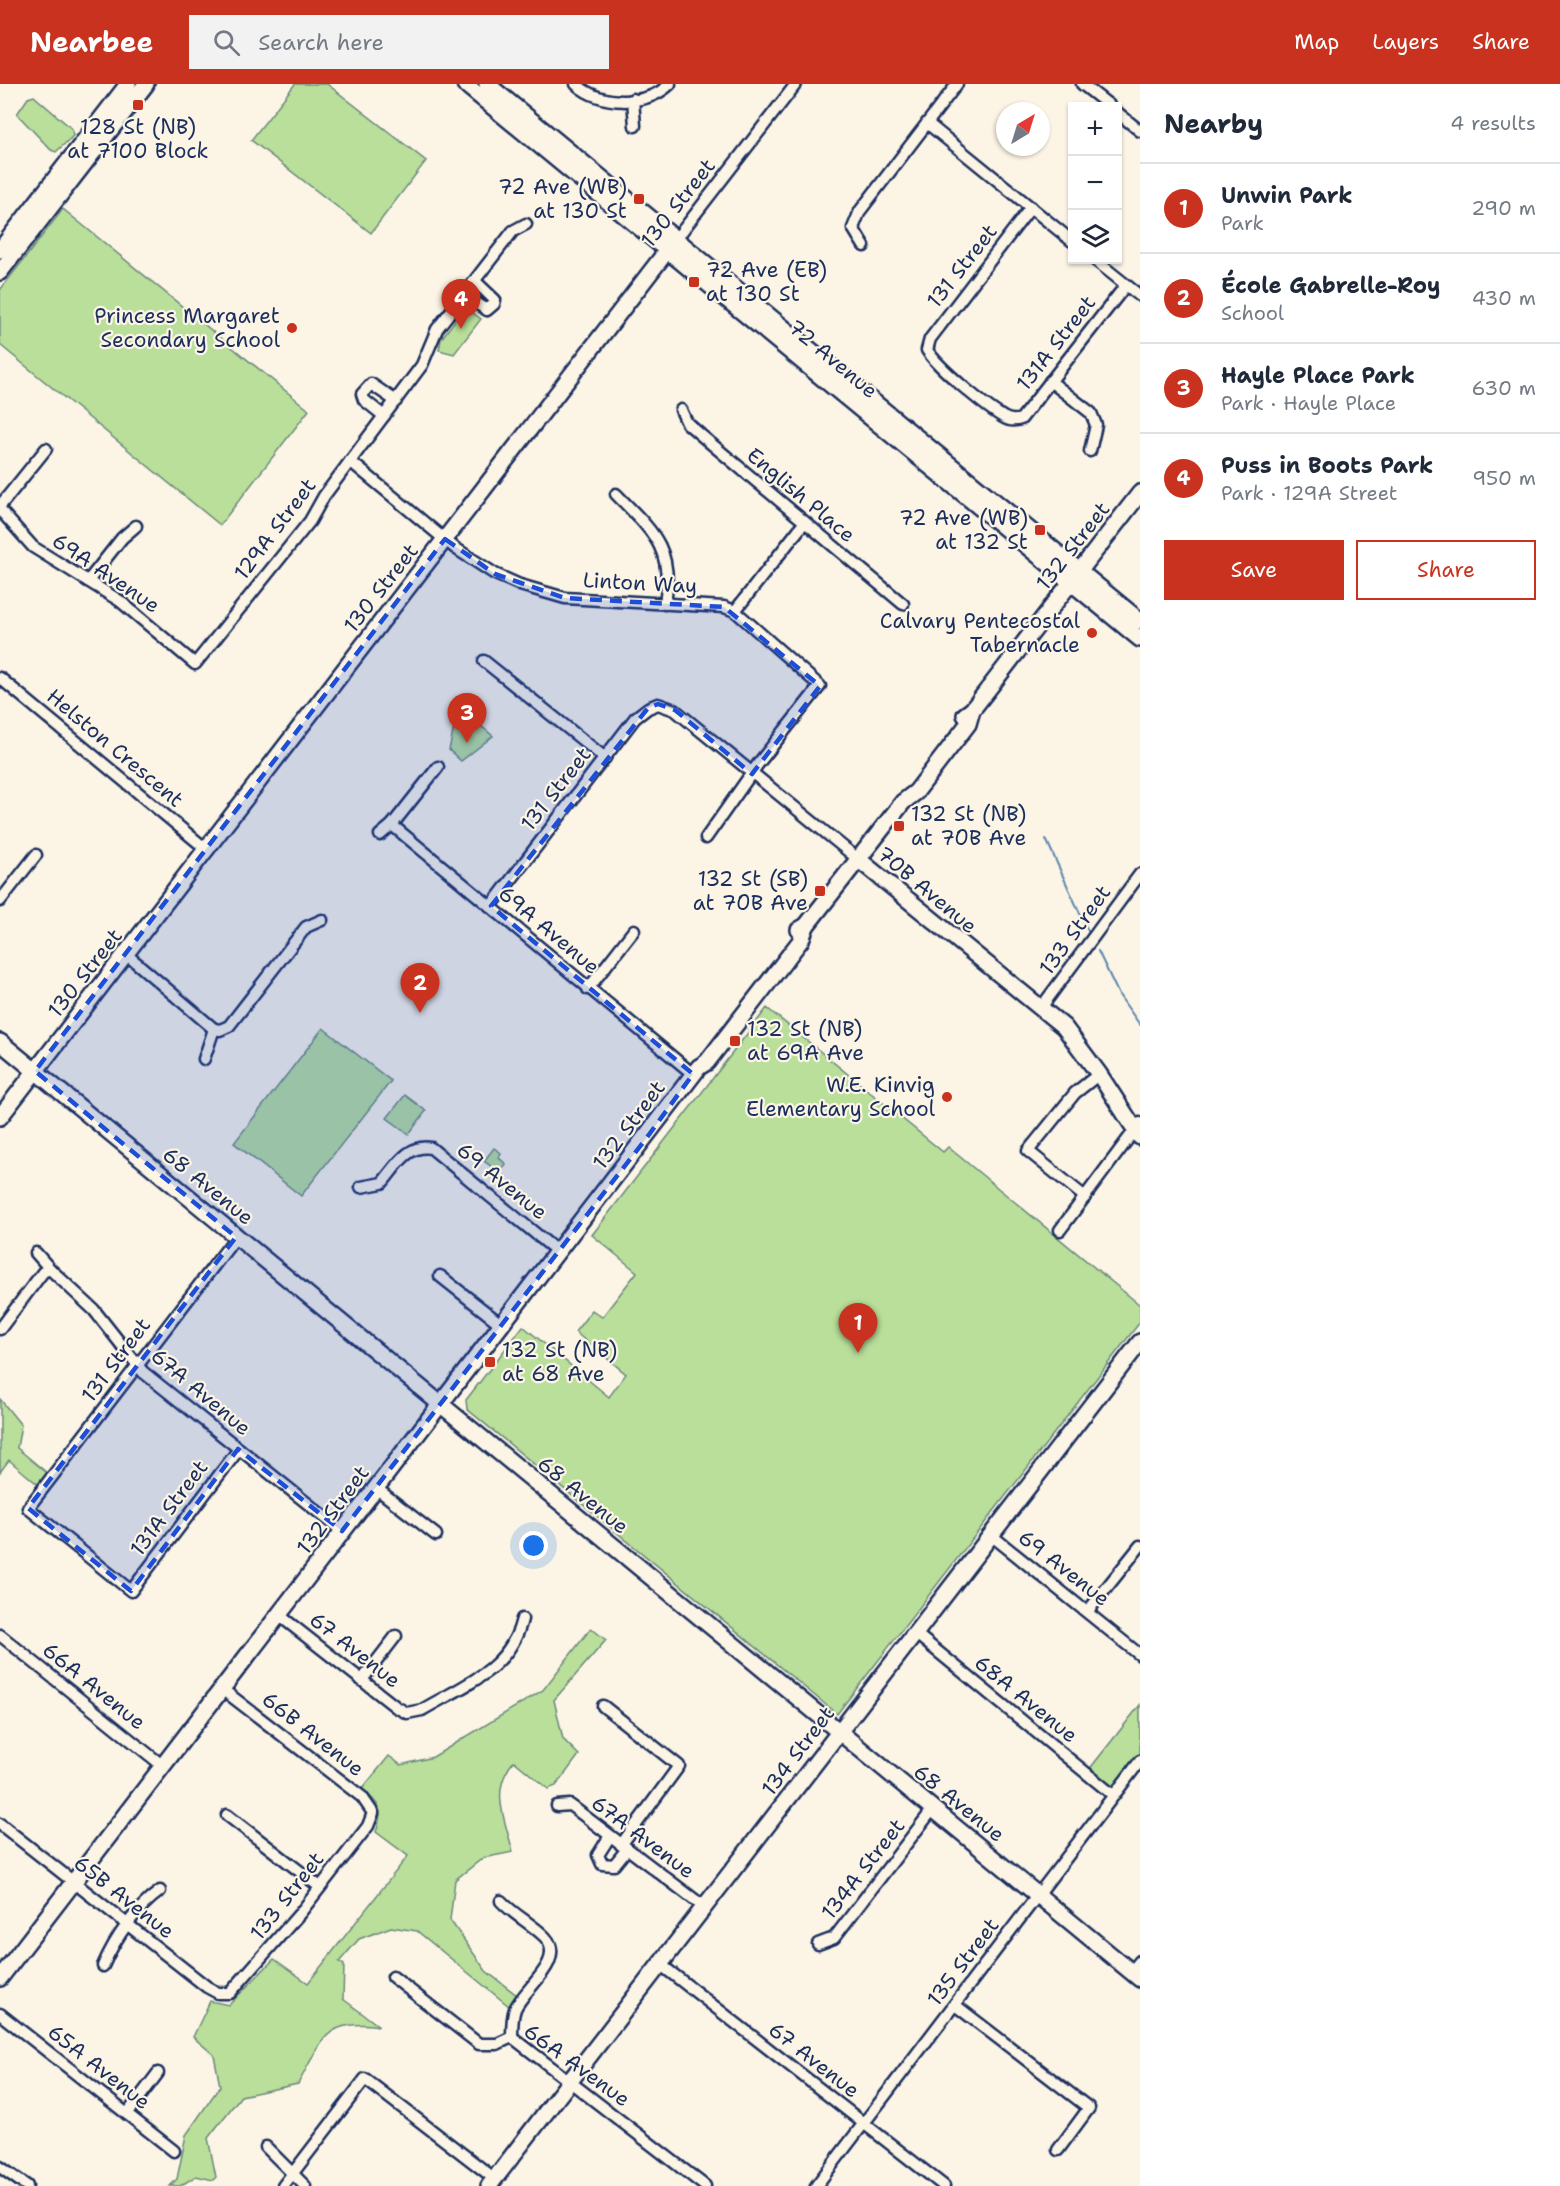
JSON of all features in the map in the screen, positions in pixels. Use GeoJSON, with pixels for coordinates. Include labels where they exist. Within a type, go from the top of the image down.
{"type":"FeatureCollection","features":[{"type":"Feature","properties":{"kind":"street"},"geometry":{"type":"LineString","coordinates":[[0,250],[129,84]]}},
{"type":"Feature","properties":{"kind":"street"},"geometry":{"type":"LineString","coordinates":[[0,272],[146,84]]}},
{"type":"Feature","properties":{"kind":"street","name":"72 Avenue"},"geometry":{"type":"LineString","coordinates":[[465,84],[671,244],[1076,577],[1140,639]]}},
{"type":"Feature","properties":{"kind":"street","name":"72 Avenue"},"geometry":{"type":"LineString","coordinates":[[487,84],[527,116],[671,244]]}},
{"type":"Feature","properties":{"kind":"street"},"geometry":{"type":"LineString","coordinates":[[576,84],[586,93],[609,102],[633,99],[667,87]]}},
{"type":"Feature","properties":{"kind":"street","name":"130 Street"},"geometry":{"type":"LineString","coordinates":[[0,1117],[795,84]]}},
{"type":"Feature","properties":{"kind":"street"},"geometry":{"type":"LineString","coordinates":[[864,246],[853,228],[860,211],[957,84]]}},
{"type":"Feature","properties":{"kind":"street"},"geometry":{"type":"LineString","coordinates":[[1082,84],[1105,102]]}},
{"type":"Feature","properties":{"kind":"street"},"geometry":{"type":"LineString","coordinates":[[633,99],[635,126]]}},
{"type":"Feature","properties":{"kind":"street","name":"72 Avenue"},"geometry":{"type":"LineString","coordinates":[[499,111],[527,116]]}},
{"type":"Feature","properties":{"kind":"street"},"geometry":{"type":"LineString","coordinates":[[1122,116],[1140,131]]}},
{"type":"Feature","properties":{"kind":"street"},"geometry":{"type":"LineString","coordinates":[[927,123],[1068,238]]}},
{"type":"Feature","properties":{"kind":"street","name":"131 Street"},"geometry":{"type":"LineString","coordinates":[[1015,421],[1005,418],[932,358],[927,350],[930,339],[1031,207]]}},
{"type":"Feature","properties":{"kind":"street","name":"129A Street"},"geometry":{"type":"LineString","coordinates":[[195,664],[310,521],[324,496],[422,365],[437,329],[513,231],[526,224]]}},
{"type":"Feature","properties":{"kind":"street"},"geometry":{"type":"LineString","coordinates":[[1100,264],[1140,296]]}},
{"type":"Feature","properties":{"kind":"street"},"geometry":{"type":"LineString","coordinates":[[464,295],[486,310],[494,304],[495,300],[475,280]]}},
{"type":"Feature","properties":{"kind":"street","name":"131A Street"},"geometry":{"type":"LineString","coordinates":[[1015,421],[1021,419],[1126,285]]}},
{"type":"Feature","properties":{"kind":"street"},"geometry":{"type":"LineString","coordinates":[[1050,381],[1091,414],[1096,425],[1090,451]]}},
{"type":"Feature","properties":{"kind":"street"},"geometry":{"type":"LineString","coordinates":[[384,416],[364,400],[362,394],[367,387],[371,384],[376,386],[396,401]]}},
{"type":"Feature","properties":{"kind":"street","name":"English Place"},"geometry":{"type":"LineString","coordinates":[[681,410],[687,423],[903,604]]}},
{"type":"Feature","properties":{"kind":"street"},"geometry":{"type":"LineString","coordinates":[[0,508],[46,449]]}},
{"type":"Feature","properties":{"kind":"street"},"geometry":{"type":"LineString","coordinates":[[350,461],[445,539]]}},
{"type":"Feature","properties":{"kind":"street","name":"132 Street"},"geometry":{"type":"LineString","coordinates":[[0,1978],[558,1252],[696,1070],[700,1057],[793,934],[806,926],[858,860],[903,802],[908,786],[960,718],[972,710],[1140,493]]}},
{"type":"Feature","properties":{"kind":"street"},"geometry":{"type":"LineString","coordinates":[[616,494],[653,532],[664,553],[669,577],[665,604]]}},
{"type":"Feature","properties":{"kind":"street","name":"69A Avenue"},"geometry":{"type":"LineString","coordinates":[[0,508],[33,547],[120,601],[195,664]]}},
{"type":"Feature","properties":{"kind":"street"},"geometry":{"type":"LineString","coordinates":[[706,838],[820,686],[735,611],[804,523]]}},
{"type":"Feature","properties":{"kind":"street"},"geometry":{"type":"LineString","coordinates":[[88,581],[122,538],[136,526]]}},
{"type":"Feature","properties":{"kind":"street","name":"Linton Way"},"geometry":{"type":"LineString","coordinates":[[445,539],[495,574],[565,598],[724,607],[735,611]]}},
{"type":"Feature","properties":{"kind":"street","name":"72 Avenue"},"geometry":{"type":"LineString","coordinates":[[1076,577],[1140,621]]}},
{"type":"Feature","properties":{"kind":"street"},"geometry":{"type":"LineString","coordinates":[[484,661],[605,758]]}},
{"type":"Feature","properties":{"kind":"street","name":"Helston Crescent"},"geometry":{"type":"LineString","coordinates":[[2,684],[206,849]]}},
{"type":"Feature","properties":{"kind":"street","name":"131 Street"},"geometry":{"type":"LineString","coordinates":[[490,906],[635,718],[658,704]]}},
{"type":"Feature","properties":{"kind":"street","name":"70B Avenue"},"geometry":{"type":"LineString","coordinates":[[658,704],[675,711],[1064,1027],[1138,1130]]}},
{"type":"Feature","properties":{"kind":"street"},"geometry":{"type":"LineString","coordinates":[[380,835],[392,825],[438,767]]}},
{"type":"Feature","properties":{"kind":"street","name":"69A Avenue"},"geometry":{"type":"LineString","coordinates":[[392,825],[588,989],[696,1070]]}},
{"type":"Feature","properties":{"kind":"street"},"geometry":{"type":"LineString","coordinates":[[0,902],[36,855]]}},
{"type":"Feature","properties":{"kind":"street","name":"133 Street"},"geometry":{"type":"LineString","coordinates":[[1041,1009],[1140,874]]}},
{"type":"Feature","properties":{"kind":"street"},"geometry":{"type":"LineString","coordinates":[[126,954],[214,1029],[220,1030],[229,1026],[306,927],[322,920]]}},
{"type":"Feature","properties":{"kind":"street"},"geometry":{"type":"LineString","coordinates":[[588,989],[634,930]]}},
{"type":"Feature","properties":{"kind":"street"},"geometry":{"type":"LineString","coordinates":[[204,1059],[214,1029]]}},
{"type":"Feature","properties":{"kind":"street","name":"68 Avenue"},"geometry":{"type":"LineString","coordinates":[[0,1042],[1038,1895],[1137,1971]]}},
{"type":"Feature","properties":{"kind":"street"},"geometry":{"type":"LineString","coordinates":[[1085,1197],[1028,1151],[1075,1094],[1099,1074]]}},
{"type":"Feature","properties":{"kind":"street"},"geometry":{"type":"LineString","coordinates":[[1060,1230],[1138,1130]]}},
{"type":"Feature","properties":{"kind":"street","name":"69 Avenue"},"geometry":{"type":"LineString","coordinates":[[361,1187],[382,1183],[409,1151],[419,1146],[431,1148],[558,1252]]}},
{"type":"Feature","properties":{"kind":"street","name":"131 Street"},"geometry":{"type":"LineString","coordinates":[[131,1591],[28,1508],[236,1237]]}},
{"type":"Feature","properties":{"kind":"street","name":"67A Avenue"},"geometry":{"type":"LineString","coordinates":[[36,1253],[46,1270],[94,1310],[137,1365],[342,1531]]}},
{"type":"Feature","properties":{"kind":"street"},"geometry":{"type":"LineString","coordinates":[[0,1329],[46,1270]]}},
{"type":"Feature","properties":{"kind":"street"},"geometry":{"type":"LineString","coordinates":[[440,1276],[501,1325]]}},
{"type":"Feature","properties":{"kind":"street","name":"134 Street"},"geometry":{"type":"LineString","coordinates":[[492,2182],[1140,1342]]}},
{"type":"Feature","properties":{"kind":"street","name":"131A Street"},"geometry":{"type":"LineString","coordinates":[[131,1591],[238,1449]]}},
{"type":"Feature","properties":{"kind":"street"},"geometry":{"type":"LineString","coordinates":[[376,1488],[436,1534]]}},
{"type":"Feature","properties":{"kind":"street","name":"69 Avenue"},"geometry":{"type":"LineString","coordinates":[[991,1535],[1140,1655]]}},
{"type":"Feature","properties":{"kind":"street"},"geometry":{"type":"LineString","coordinates":[[1088,1611],[1140,1546]]}},
{"type":"Feature","properties":{"kind":"street","name":"67 Avenue"},"geometry":{"type":"LineString","coordinates":[[279,1615],[407,1713],[422,1710],[496,1667],[518,1637],[522,1618]]}},
{"type":"Feature","properties":{"kind":"street","name":"68A Avenue"},"geometry":{"type":"LineString","coordinates":[[915,1633],[1113,1796]]}},
{"type":"Feature","properties":{"kind":"street","name":"66A Avenue"},"geometry":{"type":"LineString","coordinates":[[0,1635],[163,1766]]}},
{"type":"Feature","properties":{"kind":"street"},"geometry":{"type":"LineString","coordinates":[[363,1680],[396,1636]]}},
{"type":"Feature","properties":{"kind":"street","name":"66B Avenue"},"geometry":{"type":"LineString","coordinates":[[222,1689],[362,1797],[370,1805],[373,1816]]}},
{"type":"Feature","properties":{"kind":"street"},"geometry":{"type":"LineString","coordinates":[[603,1706],[679,1766],[614,1865],[602,1864],[598,1855],[610,1836]]}},
{"type":"Feature","properties":{"kind":"street","name":"135 Street"},"geometry":{"type":"LineString","coordinates":[[816,2186],[1140,1761]]}},
{"type":"Feature","properties":{"kind":"street","name":"67A Avenue"},"geometry":{"type":"LineString","coordinates":[[558,1806],[570,1805],[703,1906]]}},
{"type":"Feature","properties":{"kind":"street","name":"134A Street"},"geometry":{"type":"LineString","coordinates":[[818,1944],[834,1938],[933,1809]]}},
{"type":"Feature","properties":{"kind":"street"},"geometry":{"type":"LineString","coordinates":[[227,1815],[320,1887]]}},
{"type":"Feature","properties":{"kind":"street","name":"133 Street"},"geometry":{"type":"LineString","coordinates":[[226,1995],[235,1990],[250,1974],[368,1826],[373,1816]]}},
{"type":"Feature","properties":{"kind":"street","name":"65B Avenue"},"geometry":{"type":"LineString","coordinates":[[0,1824],[207,1987],[226,1995]]}},
{"type":"Feature","properties":{"kind":"street"},"geometry":{"type":"LineString","coordinates":[[104,1966],[111,1948],[128,1925],[151,1897],[160,1891]]}},
{"type":"Feature","properties":{"kind":"street"},"geometry":{"type":"LineString","coordinates":[[501,1901],[516,1917],[544,1937],[551,1946],[550,1960],[515,2009],[512,2037]]}},
{"type":"Feature","properties":{"kind":"street","name":"67 Avenue"},"geometry":{"type":"LineString","coordinates":[[660,1964],[944,2186]]}},
{"type":"Feature","properties":{"kind":"street","name":"66A Avenue"},"geometry":{"type":"LineString","coordinates":[[393,1977],[479,2044],[497,2044],[512,2037],[705,2186]]}},
{"type":"Feature","properties":{"kind":"street"},"geometry":{"type":"LineString","coordinates":[[955,2005],[1089,2108],[1058,2150]]}},
{"type":"Feature","properties":{"kind":"street","name":"65A Avenue"},"geometry":{"type":"LineString","coordinates":[[0,2014],[174,2151]]}},
{"type":"Feature","properties":{"kind":"street"},"geometry":{"type":"LineString","coordinates":[[127,2114],[158,2073]]}},
{"type":"Feature","properties":{"kind":"street"},"geometry":{"type":"LineString","coordinates":[[283,2186],[365,2079],[492,2182]]}},
{"type":"Feature","properties":{"kind":"street"},"geometry":{"type":"LineString","coordinates":[[266,2148],[305,2186]]}},
{"type":"Feature","properties":{"kind":"street"},"geometry":{"type":"LineString","coordinates":[[0,2166],[27,2186]]}},
{"type":"Feature","properties":{"kind":"highlighted area"},"geometry":{"type":"Polygon","coordinates":[[[445,539],[495,574],[565,598],[724,607],[820,686],[752,774],[675,710],[658,704],[648,708],[491,906],[693,1074],[648,1136],[342,1531],[238,1449],[131,1591],[28,1508],[236,1237],[35,1071],[445,539]]]}},
{"type":"Feature","properties":{"kind":"green space"},"geometry":{"type":"Polygon","coordinates":[[[295,84],[327,84],[426,161],[371,233],[251,140],[295,84]]]}},
{"type":"Feature","properties":{"kind":"green space"},"geometry":{"type":"Polygon","coordinates":[[[34,96],[72,129],[73,136],[56,152],[51,150],[17,114],[28,98],[34,96]]]}},
{"type":"Feature","properties":{"kind":"green space"},"geometry":{"type":"Polygon","coordinates":[[[63,209],[309,410],[220,525],[0,345],[0,290],[63,209]]]}},
{"type":"Feature","properties":{"kind":"green space"},"geometry":{"type":"Polygon","coordinates":[[[465,307],[481,319],[454,354],[439,350],[441,339],[465,307]]]}},
{"type":"Feature","properties":{"kind":"green space"},"geometry":{"type":"Polygon","coordinates":[[[463,711],[493,736],[461,761],[449,750],[455,723],[463,711]]]}},
{"type":"Feature","properties":{"kind":"green space"},"geometry":{"type":"Polygon","coordinates":[[[767,1008],[943,1152],[948,1147],[1140,1305],[1140,1322],[837,1714],[467,1409],[466,1400],[523,1326],[609,1397],[626,1374],[575,1332],[592,1310],[602,1317],[637,1272],[592,1235],[767,1008]]]}},
{"type":"Feature","properties":{"kind":"green space"},"geometry":{"type":"Polygon","coordinates":[[[323,1028],[391,1081],[301,1196],[234,1143],[323,1028]]]}},
{"type":"Feature","properties":{"kind":"green space"},"geometry":{"type":"Polygon","coordinates":[[[405,1095],[426,1111],[409,1134],[387,1118],[405,1095]]]}},
{"type":"Feature","properties":{"kind":"green space"},"geometry":{"type":"Polygon","coordinates":[[[494,1148],[501,1153],[499,1158],[506,1164],[500,1173],[484,1161],[494,1148]]]}},
{"type":"Feature","properties":{"kind":"green space"},"geometry":{"type":"Polygon","coordinates":[[[0,1399],[21,1425],[17,1448],[52,1477],[43,1489],[9,1460],[0,1472],[0,1399]]]}},
{"type":"Feature","properties":{"kind":"green space"},"geometry":{"type":"Polygon","coordinates":[[[591,1628],[606,1640],[554,1700],[563,1739],[579,1755],[556,1786],[548,1789],[514,1761],[506,1772],[501,1794],[503,1816],[513,1852],[483,1858],[455,1880],[450,1920],[486,1971],[518,1996],[510,2007],[417,1931],[391,1927],[359,1939],[339,1962],[344,1965],[343,1999],[379,2026],[360,2024],[335,2030],[319,2045],[298,2084],[241,2096],[208,2138],[216,2177],[213,2180],[196,2176],[180,2186],[170,2186],[177,2179],[186,2135],[220,2086],[214,2055],[193,2037],[210,2001],[229,2005],[274,1959],[308,1983],[408,1856],[376,1832],[380,1818],[379,1808],[362,1789],[389,1756],[401,1765],[433,1757],[543,1690],[591,1628]]]}},
{"type":"Feature","properties":{"kind":"green space"},"geometry":{"type":"Polygon","coordinates":[[[1140,1705],[1140,1755],[1112,1791],[1088,1771],[1140,1705]]]}},
{"type":"Feature","properties":{"kind":"waterway"},"geometry":{"type":"LineString","coordinates":[[1046,839],[1088,931]]}},
{"type":"Feature","properties":{"kind":"waterway"},"geometry":{"type":"LineString","coordinates":[[1098,951],[1119,995],[1140,1025]]}},
{"type":"Feature","properties":{"kind":"place","name":"128 St (NB) at 7100 Block"},"geometry":{"type":"Point","coordinates":[138,105]}},
{"type":"Feature","properties":{"kind":"place","name":"72 Ave (WB) at 130 St"},"geometry":{"type":"Point","coordinates":[639,199]}},
{"type":"Feature","properties":{"kind":"place","name":"72 Ave (EB) at 130 St"},"geometry":{"type":"Point","coordinates":[694,282]}},
{"type":"Feature","properties":{"kind":"place","name":"Princess Margaret Secondary School"},"geometry":{"type":"Point","coordinates":[292,328]}},
{"type":"Feature","properties":{"kind":"place","name":"Puss in Boots Park"},"geometry":{"type":"Point","coordinates":[461,329]}},
{"type":"Feature","properties":{"kind":"place","name":"72 Ave (WB) at 132 St"},"geometry":{"type":"Point","coordinates":[1040,530]}},
{"type":"Feature","properties":{"kind":"place","name":"Calvary Pentecostal Tabernacle"},"geometry":{"type":"Point","coordinates":[1092,633]}},
{"type":"Feature","properties":{"kind":"place","name":"Hayle Place Park"},"geometry":{"type":"Point","coordinates":[467,743]}},
{"type":"Feature","properties":{"kind":"place","name":"132 St (NB) at 70B Ave"},"geometry":{"type":"Point","coordinates":[899,826]}},
{"type":"Feature","properties":{"kind":"place","name":"132 St (SB) at 70B Ave"},"geometry":{"type":"Point","coordinates":[820,891]}},
{"type":"Feature","properties":{"kind":"place","name":"École Gabrelle-Roy"},"geometry":{"type":"Point","coordinates":[420,1013]}},
{"type":"Feature","properties":{"kind":"place","name":"132 St (NB) at 69A Ave"},"geometry":{"type":"Point","coordinates":[735,1041]}},
{"type":"Feature","properties":{"kind":"place","name":"W.E. Kinvig Elementary School"},"geometry":{"type":"Point","coordinates":[947,1097]}},
{"type":"Feature","properties":{"kind":"place","name":"Unwin Park"},"geometry":{"type":"Point","coordinates":[858,1353]}},
{"type":"Feature","properties":{"kind":"place","name":"132 St (NB) at 68 Ave"},"geometry":{"type":"Point","coordinates":[490,1362]}}]}
